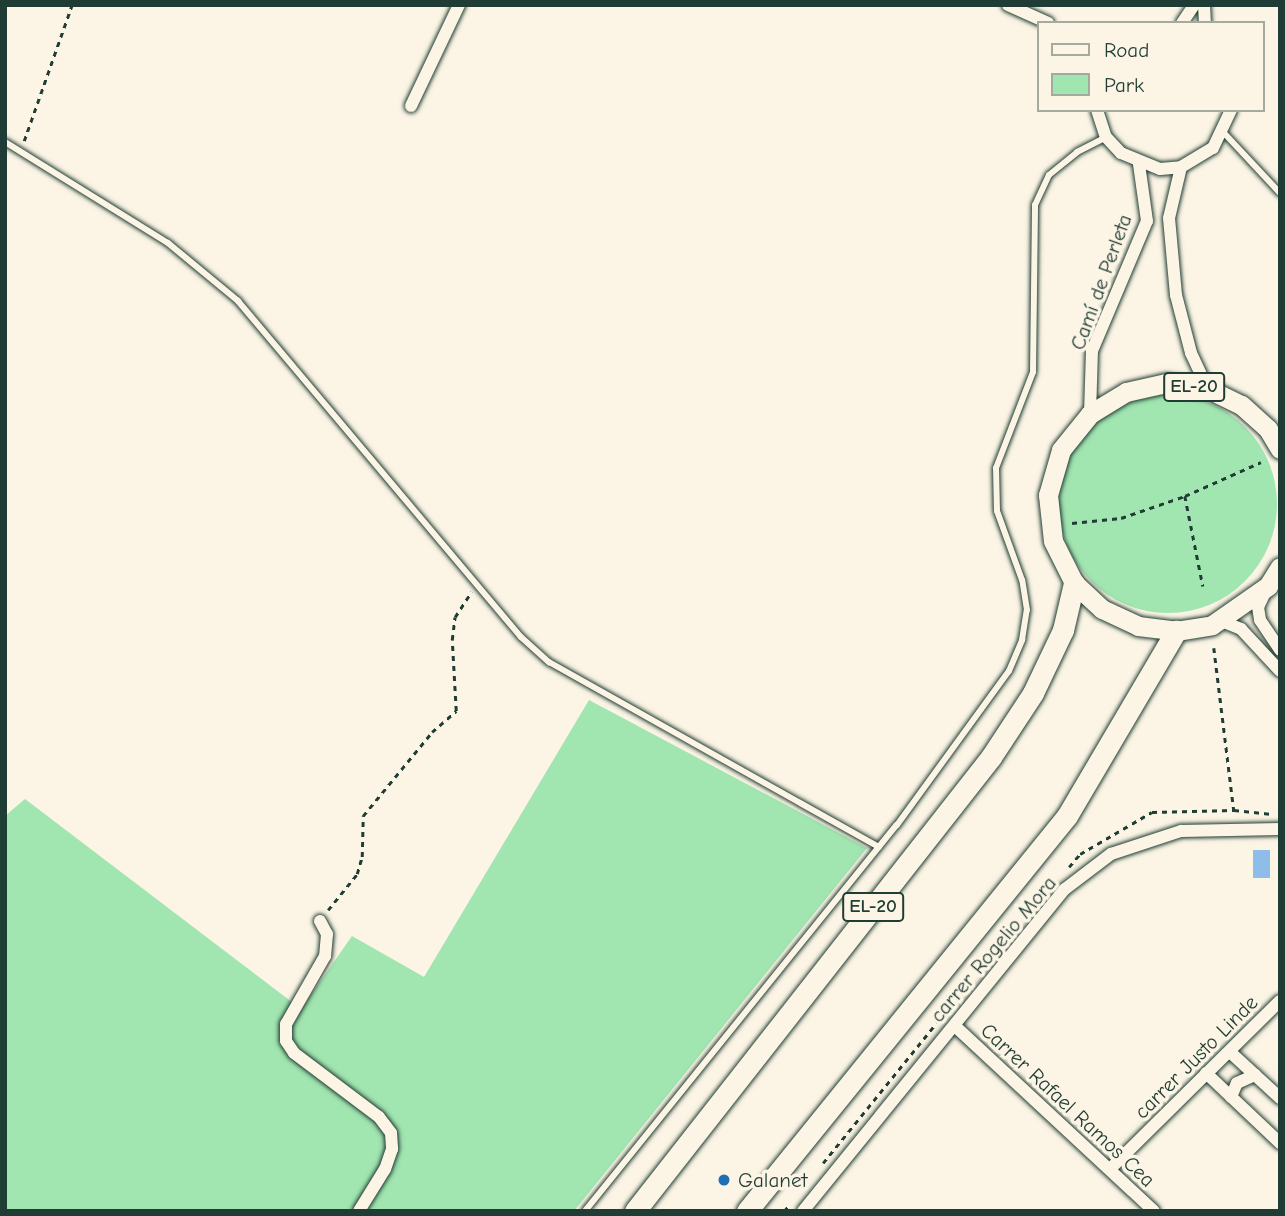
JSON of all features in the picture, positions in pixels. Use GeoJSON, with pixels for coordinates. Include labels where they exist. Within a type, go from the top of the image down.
{"type":"FeatureCollection","features":[{"type":"Feature","properties":{"kind":"highway","name":"EL-20"},"geometry":{"type":"LineString","coordinates":[[1280,449],[1268,429],[1241,405],[1208,389],[1166,383],[1126,392],[1090,414],[1061,450],[1048,495],[1053,541],[1074,583],[1102,610],[1138,626],[1176,631],[1219,620],[1268,586],[1280,567]]}},
{"type":"Feature","properties":{"kind":"highway","name":"EL-20"},"geometry":{"type":"LineString","coordinates":[[635,1211],[991,757],[1033,693],[1063,631],[1074,583]]}},
{"type":"Feature","properties":{"kind":"highway"},"geometry":{"type":"LineString","coordinates":[[747,1211],[1067,816],[1176,631]]}},
{"type":"Feature","properties":{"kind":"street"},"geometry":{"type":"LineString","coordinates":[[411,106],[459,5]]}},
{"type":"Feature","properties":{"kind":"street"},"geometry":{"type":"LineString","coordinates":[[1008,5],[1044,21]]}},
{"type":"Feature","properties":{"kind":"street"},"geometry":{"type":"LineString","coordinates":[[1183,21],[1194,5]]}},
{"type":"Feature","properties":{"kind":"street"},"geometry":{"type":"LineString","coordinates":[[1098,112],[1106,137],[1139,164],[1181,167],[1213,148],[1224,133],[1230,112]]}},
{"type":"Feature","properties":{"kind":"street","name":"Camí de Perleta"},"geometry":{"type":"LineString","coordinates":[[1090,414],[1092,351],[1147,221],[1139,164]]}},
{"type":"Feature","properties":{"kind":"street","name":"Camí de Perleta"},"geometry":{"type":"LineString","coordinates":[[1181,167],[1169,218],[1175,295],[1191,353],[1208,389]]}},
{"type":"Feature","properties":{"kind":"street"},"geometry":{"type":"LineString","coordinates":[[1268,586],[1258,607],[1259,620],[1280,650]]}},
{"type":"Feature","properties":{"kind":"street"},"geometry":{"type":"LineString","coordinates":[[1219,620],[1241,629],[1280,671]]}},
{"type":"Feature","properties":{"kind":"street","name":"carrer Rogelio Mora"},"geometry":{"type":"LineString","coordinates":[[803,1211],[956,1027],[1065,889],[1111,854],[1181,831],[1280,829]]}},
{"type":"Feature","properties":{"kind":"street"},"geometry":{"type":"LineString","coordinates":[[320,921],[327,934],[325,956],[286,1024],[286,1041],[294,1053],[379,1116],[391,1133],[392,1149],[385,1169],[359,1211]]}},
{"type":"Feature","properties":{"kind":"street","name":"carrer Justo Linde"},"geometry":{"type":"LineString","coordinates":[[1110,1169],[1280,1001]]}},
{"type":"Feature","properties":{"kind":"street","name":"Carrer Rafael Ramos Cea"},"geometry":{"type":"LineString","coordinates":[[956,1027],[1154,1211]]}},
{"type":"Feature","properties":{"kind":"street"},"geometry":{"type":"LineString","coordinates":[[1230,1052],[1280,1098]]}},
{"type":"Feature","properties":{"kind":"street"},"geometry":{"type":"LineString","coordinates":[[1206,1073],[1280,1143]]}},
{"type":"Feature","properties":{"kind":"street"},"geometry":{"type":"LineString","coordinates":[[1231,1097],[1237,1083],[1255,1075]]}},
{"type":"Feature","properties":{"kind":"lane"},"geometry":{"type":"LineString","coordinates":[[1224,133],[1280,193]]}},
{"type":"Feature","properties":{"kind":"lane"},"geometry":{"type":"LineString","coordinates":[[584,1211],[879,847],[1009,671],[1022,640],[1027,610],[1022,579],[997,511],[996,468],[1033,372],[1035,205],[1049,175],[1077,152],[1106,137]]}},
{"type":"Feature","properties":{"kind":"lane"},"geometry":{"type":"LineString","coordinates":[[5,142],[168,243],[238,301],[477,585],[549,662],[879,847]]}},
{"type":"Feature","properties":{"kind":"path"},"geometry":{"type":"LineString","coordinates":[[20,152],[50,79],[72,5]]}},
{"type":"Feature","properties":{"kind":"path"},"geometry":{"type":"LineString","coordinates":[[1072,523],[1121,518],[1185,496],[1261,462]]}},
{"type":"Feature","properties":{"kind":"path"},"geometry":{"type":"LineString","coordinates":[[1185,496],[1203,586]]}},
{"type":"Feature","properties":{"kind":"path"},"geometry":{"type":"LineString","coordinates":[[320,921],[357,874],[362,857],[363,816],[432,732],[456,711],[452,639],[455,617],[477,585]]}},
{"type":"Feature","properties":{"kind":"path"},"geometry":{"type":"LineString","coordinates":[[1214,648],[1234,810],[1280,814]]}},
{"type":"Feature","properties":{"kind":"green space"},"geometry":{"type":"Polygon","coordinates":[[[1179,395],[1210,403],[1229,413],[1245,427],[1259,443],[1269,462],[1277,504],[1269,546],[1259,565],[1245,581],[1229,595],[1200,609],[1157,613],[1136,609],[1107,595],[1077,565],[1063,536],[1059,493],[1063,472],[1077,443],[1107,413],[1136,399],[1179,395]]]}},
{"type":"Feature","properties":{"kind":"green space"},"geometry":{"type":"Polygon","coordinates":[[[589,700],[867,848],[574,1211],[5,1211],[5,816],[25,799],[301,1009],[352,936],[424,977],[589,700]]]}},
{"type":"Feature","properties":{"kind":"water"},"geometry":{"type":"Polygon","coordinates":[[[1253,850],[1270,850],[1270,878],[1253,878],[1253,850]]]}},
{"type":"Feature","properties":{"kind":"place","name":"Galanet"},"geometry":{"type":"Point","coordinates":[724,1180]}}]}
